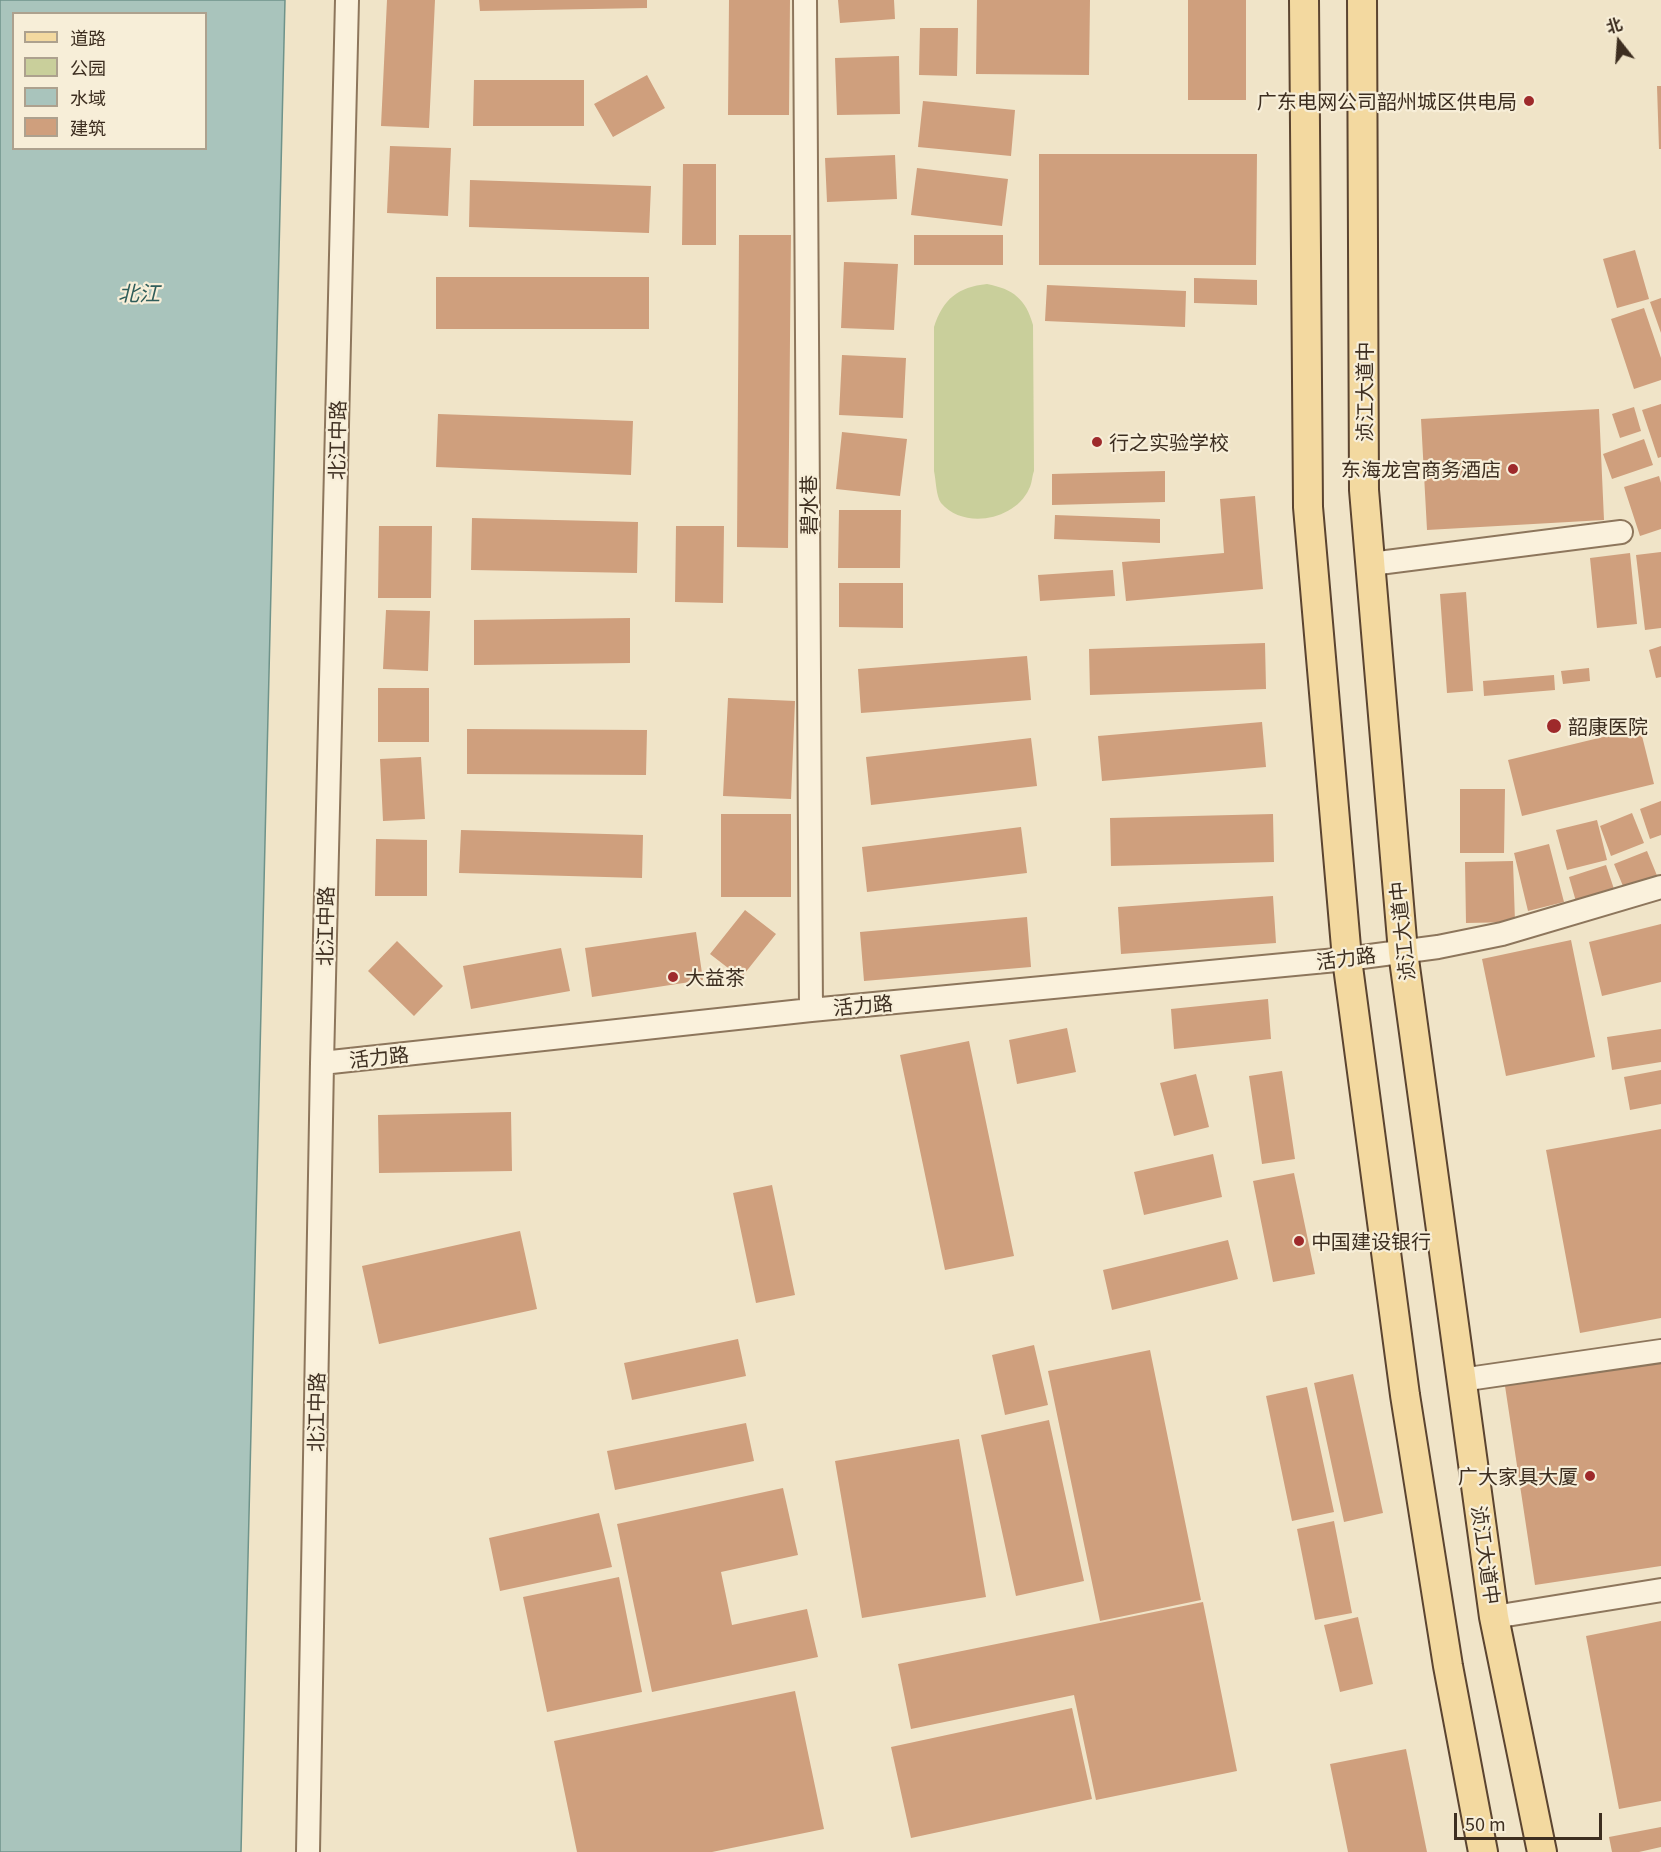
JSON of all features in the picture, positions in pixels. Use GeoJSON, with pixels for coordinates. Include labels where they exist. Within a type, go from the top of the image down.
{"type":"FeatureCollection","features":[{"type":"Feature","properties":{"kind":"main road"},"geometry":{"type":"LineString","coordinates":[[1304,0],[1308,507],[1347,959],[1405,1395],[1448,1666],[1483,1852]]}},
{"type":"Feature","properties":{"kind":"main road","name":"浈江大道中"},"geometry":{"type":"LineString","coordinates":[[1362,0],[1365,490],[1403,952],[1494,1617],[1542,1852]]}},
{"type":"Feature","properties":{"kind":"street","name":"北江中路"},"geometry":{"type":"LineString","coordinates":[[308,1852],[322,1063],[347,0]]}},
{"type":"Feature","properties":{"kind":"street","name":"碧水巷"},"geometry":{"type":"LineString","coordinates":[[805,0],[811,1010]]}},
{"type":"Feature","properties":{"kind":"street"},"geometry":{"type":"LineString","coordinates":[[1371,564],[1621,532]]}},
{"type":"Feature","properties":{"kind":"street","name":"活力路"},"geometry":{"type":"LineString","coordinates":[[322,1063],[811,1010],[1403,952],[1502,934],[1661,888]]}},
{"type":"Feature","properties":{"kind":"street"},"geometry":{"type":"LineString","coordinates":[[1461,1380],[1661,1351]]}},
{"type":"Feature","properties":{"kind":"street"},"geometry":{"type":"LineString","coordinates":[[1494,1617],[1661,1590]]}},
{"type":"Feature","properties":{"kind":"green space"},"geometry":{"type":"Polygon","coordinates":[[[987,284],[1011,292],[1017,297],[1027,308],[1033,325],[1034,471],[1029,489],[1013,508],[988,518],[975,519],[962,517],[951,511],[941,503],[937,492],[934,471],[934,327],[942,309],[953,296],[968,288],[987,284]]]}},
{"type":"Feature","properties":{"kind":"water","name":"北江"},"geometry":{"type":"Polygon","coordinates":[[[0,0],[285,0],[241,1852],[0,1852],[0,0]]]}},
{"type":"Feature","properties":{"kind":"building"},"geometry":{"type":"Polygon","coordinates":[[[387,0],[435,0],[429,128],[381,126],[387,0]]]}},
{"type":"Feature","properties":{"kind":"building"},"geometry":{"type":"Polygon","coordinates":[[[479,0],[647,0],[647,8],[480,11],[479,0]]]}},
{"type":"Feature","properties":{"kind":"building"},"geometry":{"type":"Polygon","coordinates":[[[729,0],[790,0],[789,115],[728,115],[729,0]]]}},
{"type":"Feature","properties":{"kind":"building"},"geometry":{"type":"Polygon","coordinates":[[[838,0],[894,0],[895,19],[840,23],[838,0]]]}},
{"type":"Feature","properties":{"kind":"building"},"geometry":{"type":"Polygon","coordinates":[[[977,0],[1090,0],[1089,75],[976,74],[977,0]]]}},
{"type":"Feature","properties":{"kind":"building"},"geometry":{"type":"Polygon","coordinates":[[[1188,0],[1246,0],[1246,100],[1188,100],[1188,0]]]}},
{"type":"Feature","properties":{"kind":"building"},"geometry":{"type":"Polygon","coordinates":[[[920,28],[958,28],[957,76],[919,75],[920,28]]]}},
{"type":"Feature","properties":{"kind":"building"},"geometry":{"type":"Polygon","coordinates":[[[899,56],[900,114],[837,115],[835,58],[899,56]]]}},
{"type":"Feature","properties":{"kind":"building"},"geometry":{"type":"Polygon","coordinates":[[[647,75],[665,108],[613,137],[594,104],[647,75]]]}},
{"type":"Feature","properties":{"kind":"building"},"geometry":{"type":"Polygon","coordinates":[[[474,80],[584,80],[584,126],[473,126],[474,80]]]}},
{"type":"Feature","properties":{"kind":"building"},"geometry":{"type":"Polygon","coordinates":[[[1657,86],[1661,86],[1661,149],[1659,149],[1657,86]]]}},
{"type":"Feature","properties":{"kind":"building"},"geometry":{"type":"Polygon","coordinates":[[[923,101],[1015,110],[1011,156],[918,147],[923,101]]]}},
{"type":"Feature","properties":{"kind":"building"},"geometry":{"type":"Polygon","coordinates":[[[390,146],[451,148],[448,216],[387,213],[390,146]]]}},
{"type":"Feature","properties":{"kind":"building"},"geometry":{"type":"Polygon","coordinates":[[[1039,154],[1257,154],[1256,265],[1039,265],[1039,154]]]}},
{"type":"Feature","properties":{"kind":"building"},"geometry":{"type":"Polygon","coordinates":[[[895,155],[897,199],[827,202],[825,158],[895,155]]]}},
{"type":"Feature","properties":{"kind":"building"},"geometry":{"type":"Polygon","coordinates":[[[683,164],[716,164],[716,245],[682,245],[683,164]]]}},
{"type":"Feature","properties":{"kind":"building"},"geometry":{"type":"Polygon","coordinates":[[[917,168],[1008,179],[1002,226],[911,215],[917,168]]]}},
{"type":"Feature","properties":{"kind":"building"},"geometry":{"type":"Polygon","coordinates":[[[470,180],[651,186],[649,233],[469,227],[470,180]]]}},
{"type":"Feature","properties":{"kind":"building"},"geometry":{"type":"Polygon","coordinates":[[[739,235],[791,235],[788,548],[737,547],[739,235]]]}},
{"type":"Feature","properties":{"kind":"building"},"geometry":{"type":"Polygon","coordinates":[[[914,235],[1003,235],[1003,265],[914,265],[914,235]]]}},
{"type":"Feature","properties":{"kind":"building"},"geometry":{"type":"Polygon","coordinates":[[[1635,250],[1649,299],[1617,308],[1603,259],[1635,250]]]}},
{"type":"Feature","properties":{"kind":"building"},"geometry":{"type":"Polygon","coordinates":[[[844,262],[898,264],[894,330],[841,328],[844,262]]]}},
{"type":"Feature","properties":{"kind":"building"},"geometry":{"type":"Polygon","coordinates":[[[436,277],[649,277],[649,329],[436,329],[436,277]]]}},
{"type":"Feature","properties":{"kind":"building"},"geometry":{"type":"Polygon","coordinates":[[[1194,278],[1257,280],[1257,305],[1194,303],[1194,278]]]}},
{"type":"Feature","properties":{"kind":"building"},"geometry":{"type":"Polygon","coordinates":[[[1047,285],[1186,291],[1185,327],[1045,321],[1047,285]]]}},
{"type":"Feature","properties":{"kind":"building"},"geometry":{"type":"Polygon","coordinates":[[[1661,298],[1661,333],[1650,302],[1661,298]]]}},
{"type":"Feature","properties":{"kind":"building"},"geometry":{"type":"Polygon","coordinates":[[[1644,308],[1661,358],[1661,380],[1634,389],[1611,319],[1644,308]]]}},
{"type":"Feature","properties":{"kind":"building"},"geometry":{"type":"Polygon","coordinates":[[[842,355],[906,358],[903,418],[839,415],[842,355]]]}},
{"type":"Feature","properties":{"kind":"building"},"geometry":{"type":"Polygon","coordinates":[[[1661,404],[1661,457],[1658,458],[1642,410],[1661,404]]]}},
{"type":"Feature","properties":{"kind":"building"},"geometry":{"type":"Polygon","coordinates":[[[1634,407],[1641,431],[1620,438],[1612,414],[1634,407]]]}},
{"type":"Feature","properties":{"kind":"building","name":"东海龙宫商务酒店"},"geometry":{"type":"Polygon","coordinates":[[[1599,409],[1604,520],[1427,530],[1421,419],[1599,409]]]}},
{"type":"Feature","properties":{"kind":"building"},"geometry":{"type":"Polygon","coordinates":[[[438,414],[633,421],[631,475],[436,467],[438,414]]]}},
{"type":"Feature","properties":{"kind":"building"},"geometry":{"type":"Polygon","coordinates":[[[842,432],[907,439],[900,496],[836,489],[842,432]]]}},
{"type":"Feature","properties":{"kind":"building"},"geometry":{"type":"Polygon","coordinates":[[[1644,439],[1653,465],[1612,479],[1603,454],[1644,439]]]}},
{"type":"Feature","properties":{"kind":"building"},"geometry":{"type":"Polygon","coordinates":[[[1165,471],[1165,502],[1052,505],[1052,474],[1165,471]]]}},
{"type":"Feature","properties":{"kind":"building"},"geometry":{"type":"Polygon","coordinates":[[[1659,476],[1661,529],[1640,536],[1624,487],[1659,476]]]}},
{"type":"Feature","properties":{"kind":"building"},"geometry":{"type":"Polygon","coordinates":[[[1255,496],[1263,589],[1126,601],[1122,562],[1224,553],[1220,499],[1255,496]]]}},
{"type":"Feature","properties":{"kind":"building"},"geometry":{"type":"Polygon","coordinates":[[[839,510],[901,510],[900,568],[838,568],[839,510]]]}},
{"type":"Feature","properties":{"kind":"building"},"geometry":{"type":"Polygon","coordinates":[[[1055,515],[1160,519],[1160,543],[1054,539],[1055,515]]]}},
{"type":"Feature","properties":{"kind":"building"},"geometry":{"type":"Polygon","coordinates":[[[472,518],[638,522],[637,573],[471,570],[472,518]]]}},
{"type":"Feature","properties":{"kind":"building"},"geometry":{"type":"Polygon","coordinates":[[[379,526],[432,526],[431,598],[378,598],[379,526]]]}},
{"type":"Feature","properties":{"kind":"building"},"geometry":{"type":"Polygon","coordinates":[[[676,526],[724,526],[723,603],[675,602],[676,526]]]}},
{"type":"Feature","properties":{"kind":"building"},"geometry":{"type":"Polygon","coordinates":[[[1661,552],[1661,628],[1645,630],[1636,555],[1661,552]]]}},
{"type":"Feature","properties":{"kind":"building"},"geometry":{"type":"Polygon","coordinates":[[[1630,553],[1637,624],[1597,628],[1590,558],[1630,553]]]}},
{"type":"Feature","properties":{"kind":"building"},"geometry":{"type":"Polygon","coordinates":[[[1113,570],[1115,596],[1040,601],[1038,575],[1113,570]]]}},
{"type":"Feature","properties":{"kind":"building"},"geometry":{"type":"Polygon","coordinates":[[[839,583],[903,583],[903,628],[839,627],[839,583]]]}},
{"type":"Feature","properties":{"kind":"building"},"geometry":{"type":"Polygon","coordinates":[[[1466,592],[1473,691],[1447,693],[1440,594],[1466,592]]]}},
{"type":"Feature","properties":{"kind":"building"},"geometry":{"type":"Polygon","coordinates":[[[386,610],[430,611],[428,671],[383,669],[386,610]]]}},
{"type":"Feature","properties":{"kind":"building"},"geometry":{"type":"Polygon","coordinates":[[[630,618],[630,663],[474,665],[474,620],[630,618]]]}},
{"type":"Feature","properties":{"kind":"building"},"geometry":{"type":"Polygon","coordinates":[[[1265,643],[1266,689],[1090,695],[1089,649],[1265,643]]]}},
{"type":"Feature","properties":{"kind":"building"},"geometry":{"type":"Polygon","coordinates":[[[1661,646],[1661,677],[1656,678],[1649,650],[1661,646]]]}},
{"type":"Feature","properties":{"kind":"building"},"geometry":{"type":"Polygon","coordinates":[[[1027,656],[1031,700],[861,713],[858,669],[1027,656]]]}},
{"type":"Feature","properties":{"kind":"building"},"geometry":{"type":"Polygon","coordinates":[[[1589,668],[1590,681],[1563,684],[1561,671],[1589,668]]]}},
{"type":"Feature","properties":{"kind":"building"},"geometry":{"type":"Polygon","coordinates":[[[1554,675],[1555,690],[1484,696],[1483,681],[1554,675]]]}},
{"type":"Feature","properties":{"kind":"building"},"geometry":{"type":"Polygon","coordinates":[[[378,688],[429,688],[429,742],[378,742],[378,688]]]}},
{"type":"Feature","properties":{"kind":"building"},"geometry":{"type":"Polygon","coordinates":[[[728,698],[795,701],[791,799],[723,796],[728,698]]]}},
{"type":"Feature","properties":{"kind":"building"},"geometry":{"type":"Polygon","coordinates":[[[1262,722],[1266,767],[1102,781],[1098,736],[1262,722]]]}},
{"type":"Feature","properties":{"kind":"building"},"geometry":{"type":"Polygon","coordinates":[[[1640,728],[1654,784],[1522,816],[1508,760],[1640,728]]]}},
{"type":"Feature","properties":{"kind":"building"},"geometry":{"type":"Polygon","coordinates":[[[467,729],[647,730],[646,775],[467,774],[467,729]]]}},
{"type":"Feature","properties":{"kind":"building"},"geometry":{"type":"Polygon","coordinates":[[[1031,738],[1037,786],[871,805],[866,757],[1031,738]]]}},
{"type":"Feature","properties":{"kind":"building"},"geometry":{"type":"Polygon","coordinates":[[[421,757],[425,819],[383,821],[380,759],[421,757]]]}},
{"type":"Feature","properties":{"kind":"building"},"geometry":{"type":"Polygon","coordinates":[[[1460,789],[1505,789],[1504,853],[1460,853],[1460,789]]]}},
{"type":"Feature","properties":{"kind":"building"},"geometry":{"type":"Polygon","coordinates":[[[1661,801],[1661,835],[1650,839],[1640,809],[1661,801]]]}},
{"type":"Feature","properties":{"kind":"building"},"geometry":{"type":"Polygon","coordinates":[[[1632,813],[1644,843],[1611,856],[1600,826],[1632,813]]]}},
{"type":"Feature","properties":{"kind":"building"},"geometry":{"type":"Polygon","coordinates":[[[721,814],[791,814],[791,897],[721,897],[721,814]]]}},
{"type":"Feature","properties":{"kind":"building"},"geometry":{"type":"Polygon","coordinates":[[[1273,814],[1274,862],[1111,866],[1110,818],[1273,814]]]}},
{"type":"Feature","properties":{"kind":"building"},"geometry":{"type":"Polygon","coordinates":[[[1597,820],[1607,860],[1567,870],[1556,830],[1597,820]]]}},
{"type":"Feature","properties":{"kind":"building"},"geometry":{"type":"Polygon","coordinates":[[[1021,827],[1027,873],[867,892],[862,847],[1021,827]]]}},
{"type":"Feature","properties":{"kind":"building"},"geometry":{"type":"Polygon","coordinates":[[[461,830],[643,835],[642,878],[459,873],[461,830]]]}},
{"type":"Feature","properties":{"kind":"building"},"geometry":{"type":"Polygon","coordinates":[[[376,839],[427,840],[427,896],[375,896],[376,839]]]}},
{"type":"Feature","properties":{"kind":"building"},"geometry":{"type":"Polygon","coordinates":[[[1549,844],[1564,902],[1528,911],[1514,853],[1549,844]]]}},
{"type":"Feature","properties":{"kind":"building"},"geometry":{"type":"Polygon","coordinates":[[[1647,851],[1658,878],[1625,891],[1614,864],[1647,851]]]}},
{"type":"Feature","properties":{"kind":"building"},"geometry":{"type":"Polygon","coordinates":[[[1513,861],[1515,922],[1466,923],[1465,862],[1513,861]]]}},
{"type":"Feature","properties":{"kind":"building"},"geometry":{"type":"Polygon","coordinates":[[[1606,865],[1615,892],[1577,905],[1569,877],[1606,865]]]}},
{"type":"Feature","properties":{"kind":"building"},"geometry":{"type":"Polygon","coordinates":[[[1273,896],[1276,943],[1121,954],[1118,907],[1273,896]]]}},
{"type":"Feature","properties":{"kind":"building"},"geometry":{"type":"Polygon","coordinates":[[[745,910],[776,934],[741,978],[710,954],[745,910]]]}},
{"type":"Feature","properties":{"kind":"building"},"geometry":{"type":"Polygon","coordinates":[[[1027,917],[1031,967],[864,981],[860,932],[1027,917]]]}},
{"type":"Feature","properties":{"kind":"building"},"geometry":{"type":"Polygon","coordinates":[[[1661,924],[1661,982],[1602,996],[1589,942],[1661,924]]]}},
{"type":"Feature","properties":{"kind":"building"},"geometry":{"type":"Polygon","coordinates":[[[696,932],[703,980],[592,997],[585,948],[696,932]]]}},
{"type":"Feature","properties":{"kind":"building"},"geometry":{"type":"Polygon","coordinates":[[[1571,940],[1595,1057],[1506,1076],[1482,959],[1571,940]]]}},
{"type":"Feature","properties":{"kind":"building"},"geometry":{"type":"Polygon","coordinates":[[[397,941],[443,986],[414,1016],[368,971],[397,941]]]}},
{"type":"Feature","properties":{"kind":"building"},"geometry":{"type":"Polygon","coordinates":[[[561,948],[570,991],[471,1009],[463,966],[561,948]]]}},
{"type":"Feature","properties":{"kind":"building"},"geometry":{"type":"Polygon","coordinates":[[[1268,999],[1271,1039],[1174,1049],[1171,1009],[1268,999]]]}},
{"type":"Feature","properties":{"kind":"building"},"geometry":{"type":"Polygon","coordinates":[[[1067,1028],[1076,1072],[1017,1084],[1009,1040],[1067,1028]]]}},
{"type":"Feature","properties":{"kind":"building"},"geometry":{"type":"Polygon","coordinates":[[[1661,1029],[1661,1062],[1612,1070],[1607,1037],[1661,1029]]]}},
{"type":"Feature","properties":{"kind":"building"},"geometry":{"type":"Polygon","coordinates":[[[969,1041],[1014,1256],[945,1270],[900,1055],[969,1041]]]}},
{"type":"Feature","properties":{"kind":"building"},"geometry":{"type":"Polygon","coordinates":[[[1661,1070],[1661,1104],[1630,1110],[1624,1077],[1661,1070]]]}},
{"type":"Feature","properties":{"kind":"building"},"geometry":{"type":"Polygon","coordinates":[[[1282,1071],[1295,1159],[1262,1164],[1249,1076],[1282,1071]]]}},
{"type":"Feature","properties":{"kind":"building"},"geometry":{"type":"Polygon","coordinates":[[[1196,1074],[1209,1127],[1174,1136],[1160,1083],[1196,1074]]]}},
{"type":"Feature","properties":{"kind":"building"},"geometry":{"type":"Polygon","coordinates":[[[511,1112],[512,1171],[379,1173],[378,1115],[511,1112]]]}},
{"type":"Feature","properties":{"kind":"building"},"geometry":{"type":"Polygon","coordinates":[[[1661,1129],[1661,1318],[1580,1333],[1546,1150],[1661,1129]]]}},
{"type":"Feature","properties":{"kind":"building"},"geometry":{"type":"Polygon","coordinates":[[[1213,1154],[1222,1197],[1144,1215],[1134,1172],[1213,1154]]]}},
{"type":"Feature","properties":{"kind":"building"},"geometry":{"type":"Polygon","coordinates":[[[1294,1173],[1315,1274],[1273,1282],[1253,1181],[1294,1173]]]}},
{"type":"Feature","properties":{"kind":"building"},"geometry":{"type":"Polygon","coordinates":[[[772,1185],[795,1295],[756,1303],[733,1193],[772,1185]]]}},
{"type":"Feature","properties":{"kind":"building"},"geometry":{"type":"Polygon","coordinates":[[[520,1231],[537,1309],[379,1344],[362,1266],[520,1231]]]}},
{"type":"Feature","properties":{"kind":"building"},"geometry":{"type":"Polygon","coordinates":[[[1228,1240],[1238,1279],[1112,1310],[1103,1270],[1228,1240]]]}},
{"type":"Feature","properties":{"kind":"building"},"geometry":{"type":"Polygon","coordinates":[[[738,1339],[746,1376],[632,1400],[624,1363],[738,1339]]]}},
{"type":"Feature","properties":{"kind":"building"},"geometry":{"type":"Polygon","coordinates":[[[1034,1345],[1048,1405],[1005,1415],[992,1355],[1034,1345]]]}},
{"type":"Feature","properties":{"kind":"building"},"geometry":{"type":"Polygon","coordinates":[[[1150,1350],[1201,1600],[1100,1621],[1048,1371],[1150,1350]]]}},
{"type":"Feature","properties":{"kind":"building","name":"广大家具大厦"},"geometry":{"type":"Polygon","coordinates":[[[1661,1360],[1661,1566],[1535,1585],[1505,1386],[1661,1360]]]}},
{"type":"Feature","properties":{"kind":"building"},"geometry":{"type":"Polygon","coordinates":[[[1353,1374],[1383,1513],[1344,1522],[1314,1383],[1353,1374]]]}},
{"type":"Feature","properties":{"kind":"building"},"geometry":{"type":"Polygon","coordinates":[[[1307,1387],[1334,1512],[1292,1521],[1266,1396],[1307,1387]]]}},
{"type":"Feature","properties":{"kind":"building"},"geometry":{"type":"Polygon","coordinates":[[[1049,1420],[1084,1581],[1016,1596],[981,1435],[1049,1420]]]}},
{"type":"Feature","properties":{"kind":"building"},"geometry":{"type":"Polygon","coordinates":[[[746,1423],[754,1461],[615,1490],[607,1451],[746,1423]]]}},
{"type":"Feature","properties":{"kind":"building"},"geometry":{"type":"Polygon","coordinates":[[[959,1439],[986,1597],[862,1618],[835,1461],[959,1439]]]}},
{"type":"Feature","properties":{"kind":"building"},"geometry":{"type":"Polygon","coordinates":[[[783,1488],[798,1555],[721,1572],[732,1625],[807,1609],[818,1657],[652,1692],[617,1524],[783,1488]]]}},
{"type":"Feature","properties":{"kind":"building"},"geometry":{"type":"Polygon","coordinates":[[[599,1513],[612,1567],[500,1591],[489,1538],[599,1513]]]}},
{"type":"Feature","properties":{"kind":"building"},"geometry":{"type":"Polygon","coordinates":[[[1334,1521],[1352,1613],[1315,1620],[1297,1529],[1334,1521]]]}},
{"type":"Feature","properties":{"kind":"building"},"geometry":{"type":"Polygon","coordinates":[[[619,1577],[642,1692],[547,1712],[523,1597],[619,1577]]]}},
{"type":"Feature","properties":{"kind":"building"},"geometry":{"type":"Polygon","coordinates":[[[1203,1602],[1237,1771],[1096,1800],[1074,1695],[911,1729],[898,1664],[1203,1602]]]}},
{"type":"Feature","properties":{"kind":"building"},"geometry":{"type":"Polygon","coordinates":[[[1358,1617],[1373,1684],[1340,1692],[1324,1625],[1358,1617]]]}},
{"type":"Feature","properties":{"kind":"building"},"geometry":{"type":"Polygon","coordinates":[[[1661,1621],[1661,1801],[1619,1809],[1586,1636],[1661,1621]]]}},
{"type":"Feature","properties":{"kind":"building"},"geometry":{"type":"Polygon","coordinates":[[[795,1691],[824,1829],[712,1852],[577,1852],[554,1741],[795,1691]]]}},
{"type":"Feature","properties":{"kind":"building"},"geometry":{"type":"Polygon","coordinates":[[[1072,1708],[1092,1799],[911,1838],[891,1747],[1072,1708]]]}},
{"type":"Feature","properties":{"kind":"building"},"geometry":{"type":"Polygon","coordinates":[[[1406,1749],[1427,1852],[1348,1852],[1330,1764],[1406,1749]]]}},
{"type":"Feature","properties":{"kind":"building"},"geometry":{"type":"Polygon","coordinates":[[[1661,1827],[1661,1847],[1639,1852],[1612,1852],[1609,1837],[1661,1827]]]}},
{"type":"Feature","properties":{"kind":"place","name":"广东电网公司韶州城区供电局"},"geometry":{"type":"Point","coordinates":[1529,101]}},
{"type":"Feature","properties":{"kind":"place","name":"行之实验学校"},"geometry":{"type":"Point","coordinates":[1097,442]}},
{"type":"Feature","properties":{"kind":"place","name":"东海龙宫商务酒店"},"geometry":{"type":"Point","coordinates":[1513,469]}},
{"type":"Feature","properties":{"kind":"place","name":"韶康医院"},"geometry":{"type":"Point","coordinates":[1554,726]}},
{"type":"Feature","properties":{"kind":"place","name":"大益茶"},"geometry":{"type":"Point","coordinates":[673,977]}},
{"type":"Feature","properties":{"kind":"place","name":"中国建设银行"},"geometry":{"type":"Point","coordinates":[1299,1241]}},
{"type":"Feature","properties":{"kind":"place","name":"广大家具大厦"},"geometry":{"type":"Point","coordinates":[1590,1476]}}]}
